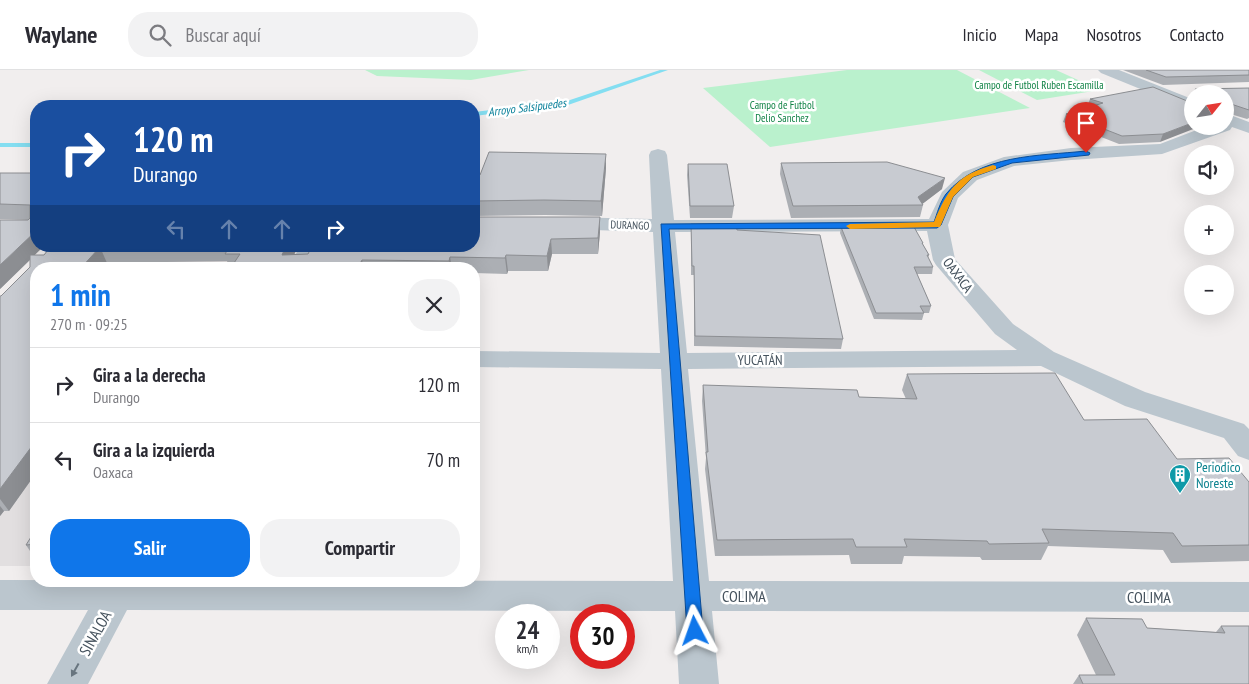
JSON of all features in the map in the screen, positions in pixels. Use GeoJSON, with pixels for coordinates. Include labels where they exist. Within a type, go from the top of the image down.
{"type":"FeatureCollection","features":[{"type":"Feature","properties":{"kind":"street"},"geometry":{"type":"LineString","coordinates":[[1106,70],[1158,91],[1184,95]]}},
{"type":"Feature","properties":{"kind":"street"},"geometry":{"type":"LineString","coordinates":[[937,225],[949,196],[970,176],[1011,161],[1071,154],[1162,149],[1201,135]]}},
{"type":"Feature","properties":{"kind":"street"},"geometry":{"type":"LineString","coordinates":[[658,155],[699,684]]}},
{"type":"Feature","properties":{"kind":"street","name":"DURANGO"},"geometry":{"type":"LineString","coordinates":[[545,223],[664,226],[937,225]]}},
{"type":"Feature","properties":{"kind":"street","name":"OAXACA"},"geometry":{"type":"LineString","coordinates":[[937,225],[944,260],[1004,329],[1045,358],[1135,399],[1234,431],[1249,450]]}},
{"type":"Feature","properties":{"kind":"street","name":"YUCATÁN"},"geometry":{"type":"LineString","coordinates":[[480,359],[674,361],[1045,358]]}},
{"type":"Feature","properties":{"kind":"street","name":"COLIMA"},"geometry":{"type":"LineString","coordinates":[[0,595],[120,588],[692,596],[1249,597]]}},
{"type":"Feature","properties":{"kind":"street","name":"SINALOA"},"geometry":{"type":"LineString","coordinates":[[67,684],[120,588]]}},
{"type":"Feature","properties":{"kind":"shaded area"},"geometry":{"type":"Polygon","coordinates":[[[83,252],[287,252],[281,262],[73,262],[83,252]]]}},
{"type":"Feature","properties":{"kind":"shaded area"},"geometry":{"type":"Polygon","coordinates":[[[30,304],[30,566],[0,566],[0,334],[30,304]]]}},
{"type":"Feature","properties":{"kind":"green space"},"geometry":{"type":"Polygon","coordinates":[[[365,70],[529,70],[471,80],[377,76],[365,70]]]}},
{"type":"Feature","properties":{"kind":"green space","name":"Campo de Futbol Delio Sanchez"},"geometry":{"type":"Polygon","coordinates":[[[847,70],[957,70],[1030,108],[770,147],[703,88],[847,70]]]}},
{"type":"Feature","properties":{"kind":"green space","name":"Campo de Futbol Ruben Escamilla"},"geometry":{"type":"Polygon","coordinates":[[[979,70],[1056,70],[1100,90],[1037,100],[979,70]]]}},
{"type":"Feature","properties":{"kind":"building"},"geometry":{"type":"Polygon","coordinates":[[[1146,70],[1249,70],[1249,75],[1166,77],[1146,70]]]}},
{"type":"Feature","properties":{"kind":"building"},"geometry":{"type":"Polygon","coordinates":[[[1153,87],[1184,100],[1184,126],[1163,134],[1122,136],[1066,114],[1103,103],[1090,99],[1153,87]]]}},
{"type":"Feature","properties":{"kind":"building"},"geometry":{"type":"Polygon","coordinates":[[[1234,88],[1249,88],[1249,110],[1234,105],[1234,88]]]}},
{"type":"Feature","properties":{"kind":"building"},"geometry":{"type":"Polygon","coordinates":[[[489,152],[606,154],[601,201],[480,201],[480,175],[489,152]]]}},
{"type":"Feature","properties":{"kind":"building"},"geometry":{"type":"Polygon","coordinates":[[[887,162],[945,178],[918,197],[923,205],[793,206],[781,163],[887,162]]]}},
{"type":"Feature","properties":{"kind":"building"},"geometry":{"type":"Polygon","coordinates":[[[688,164],[727,164],[734,206],[690,206],[688,164]]]}},
{"type":"Feature","properties":{"kind":"building"},"geometry":{"type":"Polygon","coordinates":[[[0,173],[30,173],[30,205],[0,204],[0,173]]]}},
{"type":"Feature","properties":{"kind":"building"},"geometry":{"type":"Polygon","coordinates":[[[480,217],[600,217],[598,238],[551,239],[547,256],[506,255],[505,258],[450,257],[449,261],[235,262],[240,254],[225,254],[226,252],[283,252],[282,255],[308,254],[309,252],[480,252],[480,217]]]}},
{"type":"Feature","properties":{"kind":"building"},"geometry":{"type":"Polygon","coordinates":[[[30,218],[30,237],[0,265],[0,220],[28,220],[30,218]]]}},
{"type":"Feature","properties":{"kind":"building"},"geometry":{"type":"Polygon","coordinates":[[[691,224],[736,224],[737,230],[820,235],[843,339],[695,336],[691,224]]]}},
{"type":"Feature","properties":{"kind":"building"},"geometry":{"type":"Polygon","coordinates":[[[841,227],[914,227],[929,255],[927,255],[933,267],[914,267],[931,306],[920,306],[924,313],[876,313],[841,227]]]}},
{"type":"Feature","properties":{"kind":"building"},"geometry":{"type":"Polygon","coordinates":[[[46,252],[95,252],[86,262],[30,262],[30,255],[44,255],[46,252]]]}},
{"type":"Feature","properties":{"kind":"building"},"geometry":{"type":"Polygon","coordinates":[[[30,267],[30,449],[0,489],[0,296],[30,267]]]}},
{"type":"Feature","properties":{"kind":"building"},"geometry":{"type":"Polygon","coordinates":[[[1055,373],[1084,420],[1147,419],[1177,459],[1229,458],[1249,482],[1249,545],[1182,546],[1173,533],[1042,529],[1049,543],[989,544],[987,541],[904,539],[907,547],[856,547],[853,539],[717,540],[706,452],[708,452],[703,385],[857,390],[859,397],[917,399],[907,374],[1055,373]]]}},
{"type":"Feature","properties":{"kind":"building"},"geometry":{"type":"Polygon","coordinates":[[[1086,618],[1142,619],[1147,628],[1225,633],[1221,626],[1249,626],[1249,684],[1083,684],[1079,675],[1115,675],[1086,618]]]}},
{"type":"Feature","properties":{"kind":"waterway","name":"Arroyo Salsipuedes"},"geometry":{"type":"LineString","coordinates":[[480,113],[568,103],[665,70]]}},
{"type":"Feature","properties":{"kind":"waterway","name":"Arroyo Salsipuedes"},"geometry":{"type":"LineString","coordinates":[[0,145],[30,145]]}},
{"type":"Feature","properties":{"kind":"slow traffic"},"geometry":{"type":"LineString","coordinates":[[850,226],[937,225],[949,196],[970,176],[993,167]]}},
{"type":"Feature","properties":{"kind":"place","name":"Periodico Noreste"},"geometry":{"type":"Point","coordinates":[1180,494]}},
{"type":"Feature","properties":{"kind":"route"},"geometry":{"type":"LineString","coordinates":[[695,631],[664,226],[937,225],[949,196],[970,176],[1011,161],[1086,153]]}}]}
